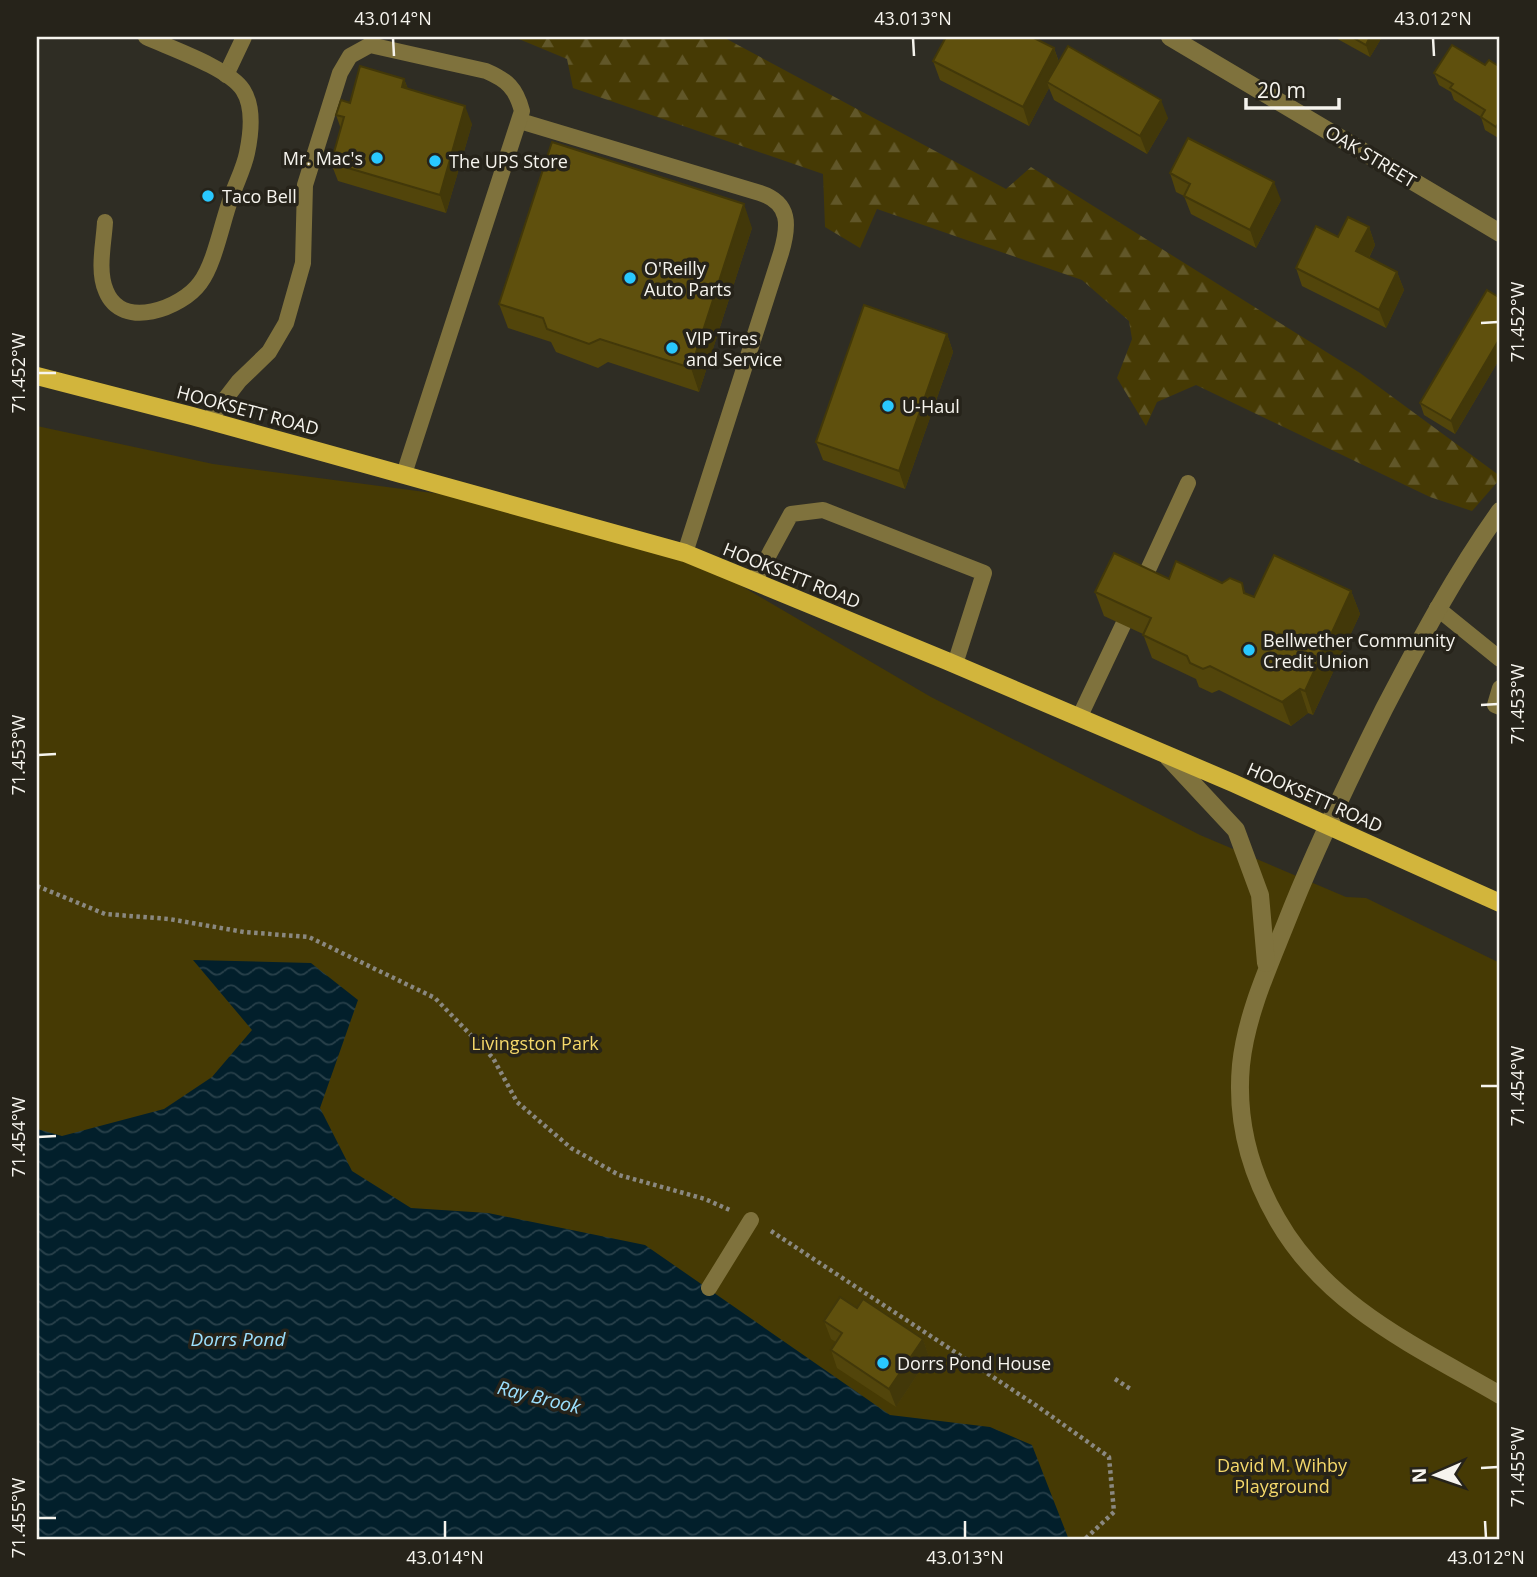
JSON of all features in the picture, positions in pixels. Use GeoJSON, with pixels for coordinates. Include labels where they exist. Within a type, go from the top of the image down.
{"type":"FeatureCollection","features":[{"type":"Feature","properties":{"kind":"main road","name":"HOOKSETT ROAD"},"geometry":{"type":"LineString","coordinates":[[37,376],[209,420],[685,553],[955,664],[1233,783],[1500,903]]}},
{"type":"Feature","properties":{"kind":"street","name":"OAK STREET"},"geometry":{"type":"LineString","coordinates":[[1170,37],[1500,233]]}},
{"type":"Feature","properties":{"kind":"street"},"geometry":{"type":"LineString","coordinates":[[1500,511],[1437,608],[1326,827],[1266,970],[1245,1045],[1241,1114],[1259,1185],[1277,1220],[1297,1249],[1356,1309],[1426,1355],[1500,1395]]}},
{"type":"Feature","properties":{"kind":"street"},"geometry":{"type":"LineString","coordinates":[[1167,757],[1236,830],[1260,895],[1265,917],[1266,970]]}},
{"type":"Feature","properties":{"kind":"lane"},"geometry":{"type":"LineString","coordinates":[[105,222],[102,266],[106,292],[120,306],[138,313],[159,311],[184,301],[202,281],[247,154],[251,113],[243,90],[226,75],[173,43],[146,37]]}},
{"type":"Feature","properties":{"kind":"lane"},"geometry":{"type":"LineString","coordinates":[[226,75],[244,37]]}},
{"type":"Feature","properties":{"kind":"lane"},"geometry":{"type":"LineString","coordinates":[[209,420],[239,381],[269,352],[286,323],[303,263],[306,185],[340,73],[350,56],[370,45],[486,71],[514,88],[522,111],[520,121],[404,474]]}},
{"type":"Feature","properties":{"kind":"lane"},"geometry":{"type":"LineString","coordinates":[[520,121],[775,198],[784,211],[788,223],[781,253],[685,553]]}},
{"type":"Feature","properties":{"kind":"lane"},"geometry":{"type":"LineString","coordinates":[[1141,586],[1188,484]]}},
{"type":"Feature","properties":{"kind":"lane"},"geometry":{"type":"LineString","coordinates":[[754,582],[791,514],[823,510],[984,573],[955,664]]}},
{"type":"Feature","properties":{"kind":"lane"},"geometry":{"type":"LineString","coordinates":[[1437,608],[1500,659]]}},
{"type":"Feature","properties":{"kind":"lane"},"geometry":{"type":"LineString","coordinates":[[1079,718],[1123,625]]}},
{"type":"Feature","properties":{"kind":"lane"},"geometry":{"type":"LineString","coordinates":[[1500,688],[1495,705],[1500,707]]}},
{"type":"Feature","properties":{"kind":"lane"},"geometry":{"type":"LineString","coordinates":[[709,1288],[751,1220]]}},
{"type":"Feature","properties":{"kind":"path"},"geometry":{"type":"LineString","coordinates":[[37,886],[105,914],[169,919],[244,932],[309,937],[435,998],[493,1059],[517,1102],[571,1148],[619,1175],[705,1199],[751,1220],[1037,1406],[1109,1457],[1114,1512],[1084,1540]]}},
{"type":"Feature","properties":{"kind":"path"},"geometry":{"type":"LineString","coordinates":[[1115,1379],[1132,1390]]}},
{"type":"Feature","properties":{"kind":"green space"},"geometry":{"type":"Polygon","coordinates":[[[514,37],[723,37],[1006,189],[1031,167],[1360,373],[1500,476],[1500,479],[1472,511],[1430,497],[1196,385],[1157,402],[1146,426],[1117,378],[1132,339],[1129,321],[1082,280],[877,209],[860,248],[825,227],[823,174],[573,88],[567,59],[514,37]]]}},
{"type":"Feature","properties":{"kind":"green space","name":"Livingston Park"},"geometry":{"type":"Polygon","coordinates":[[[37,426],[213,464],[509,503],[685,553],[931,697],[1200,835],[1346,897],[1366,898],[1500,963],[1500,1540],[37,1540],[37,426]]]}},
{"type":"Feature","properties":{"kind":"water","name":"Dorrs Pond"},"geometry":{"type":"Polygon","coordinates":[[[193,960],[311,963],[358,1000],[320,1108],[352,1171],[411,1208],[488,1213],[645,1245],[890,1415],[990,1427],[1032,1445],[1069,1540],[37,1540],[37,1129],[62,1136],[164,1109],[212,1077],[252,1030],[193,960]]]}},
{"type":"Feature","properties":{"kind":"building"},"geometry":{"type":"Polygon","coordinates":[[[946,37],[1032,37],[1054,48],[1023,107],[933,61],[946,37]]]}},
{"type":"Feature","properties":{"kind":"building"},"geometry":{"type":"Polygon","coordinates":[[[1352,37],[1370,37],[1366,45],[1352,37]]]}},
{"type":"Feature","properties":{"kind":"building"},"geometry":{"type":"Polygon","coordinates":[[[1452,45],[1485,65],[1489,60],[1500,67],[1500,121],[1496,127],[1481,117],[1485,110],[1450,88],[1453,84],[1434,73],[1452,45]]]}},
{"type":"Feature","properties":{"kind":"building"},"geometry":{"type":"Polygon","coordinates":[[[1068,46],[1161,100],[1140,136],[1047,82],[1068,46]]]}},
{"type":"Feature","properties":{"kind":"building"},"geometry":{"type":"Polygon","coordinates":[[[360,66],[404,79],[402,87],[465,106],[440,195],[331,163],[344,117],[336,115],[341,100],[350,103],[360,66]]]}},
{"type":"Feature","properties":{"kind":"building"},"geometry":{"type":"Polygon","coordinates":[[[1188,138],[1274,182],[1250,230],[1184,196],[1190,184],[1170,173],[1188,138]]]}},
{"type":"Feature","properties":{"kind":"building","name":"O'Reilly Auto Parts"},"geometry":{"type":"Polygon","coordinates":[[[552,142],[744,204],[691,368],[600,339],[589,344],[547,329],[543,318],[499,304],[552,142]]]}},
{"type":"Feature","properties":{"kind":"building"},"geometry":{"type":"Polygon","coordinates":[[[1348,217],[1369,227],[1356,251],[1397,272],[1379,310],[1296,268],[1316,226],[1338,237],[1348,217]]]}},
{"type":"Feature","properties":{"kind":"building"},"geometry":{"type":"Polygon","coordinates":[[[1487,290],[1500,298],[1500,338],[1451,421],[1420,403],[1487,290]]]}},
{"type":"Feature","properties":{"kind":"building","name":"U-Haul"},"geometry":{"type":"Polygon","coordinates":[[[864,305],[947,334],[899,471],[816,442],[864,305]]]}},
{"type":"Feature","properties":{"kind":"building","name":"Bellwether Community Credit Union"},"geometry":{"type":"Polygon","coordinates":[[[1114,553],[1169,579],[1176,561],[1222,583],[1230,578],[1242,583],[1244,593],[1254,597],[1274,555],[1351,591],[1305,691],[1300,689],[1282,702],[1210,666],[1203,669],[1190,663],[1187,656],[1143,635],[1151,618],[1095,592],[1114,553]]]}},
{"type":"Feature","properties":{"kind":"building","name":"Dorrs Pond House"},"geometry":{"type":"Polygon","coordinates":[[[840,1297],[857,1308],[863,1299],[923,1339],[889,1389],[831,1350],[842,1333],[824,1321],[840,1297]]]}},
{"type":"Feature","properties":{"kind":"place","name":"Mr. Mac's"},"geometry":{"type":"Point","coordinates":[377,158]}},
{"type":"Feature","properties":{"kind":"place","name":"The UPS Store"},"geometry":{"type":"Point","coordinates":[435,161]}},
{"type":"Feature","properties":{"kind":"place","name":"Taco Bell"},"geometry":{"type":"Point","coordinates":[208,196]}},
{"type":"Feature","properties":{"kind":"place","name":"O'Reilly Auto Parts"},"geometry":{"type":"Point","coordinates":[630,278]}},
{"type":"Feature","properties":{"kind":"place","name":"VIP Tires and Service"},"geometry":{"type":"Point","coordinates":[672,348]}},
{"type":"Feature","properties":{"kind":"place","name":"U-Haul"},"geometry":{"type":"Point","coordinates":[888,406]}},
{"type":"Feature","properties":{"kind":"place","name":"Bellwether Community Credit Union"},"geometry":{"type":"Point","coordinates":[1249,650]}},
{"type":"Feature","properties":{"kind":"place","name":"Dorrs Pond House"},"geometry":{"type":"Point","coordinates":[883,1363]}},
{"type":"Feature","properties":{"kind":"water label","name":"Ray Brook"},"geometry":{"type":"Point","coordinates":[539,1397]}},
{"type":"Feature","properties":{"kind":"park label","name":"David M. Wihby Playground"},"geometry":{"type":"Point","coordinates":[1282,1475]}}]}
